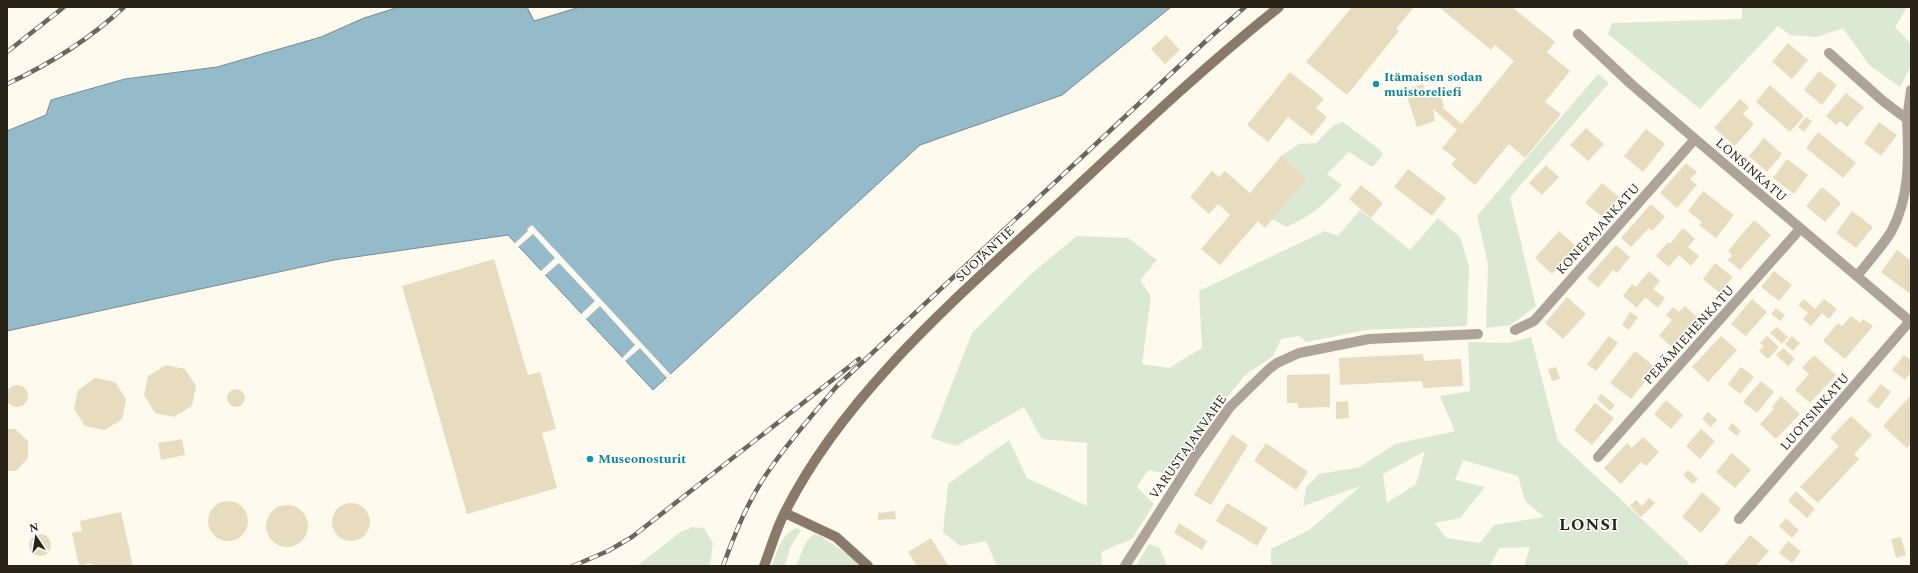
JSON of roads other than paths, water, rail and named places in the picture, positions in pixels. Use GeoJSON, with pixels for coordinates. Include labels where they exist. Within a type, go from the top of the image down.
{"type":"FeatureCollection","features":[{"type":"Feature","properties":{"kind":"street","name":"SUOJANTIE"},"geometry":{"type":"LineString","coordinates":[[764,566],[785,512],[826,443],[866,392],[951,304],[1181,90],[1236,41],[1279,7]]}},
{"type":"Feature","properties":{"kind":"street","name":"LONSINKATU"},"geometry":{"type":"LineString","coordinates":[[1578,34],[1631,84],[1800,229],[1911,321]]}},
{"type":"Feature","properties":{"kind":"street"},"geometry":{"type":"LineString","coordinates":[[1829,53],[1883,101],[1907,119]]}},
{"type":"Feature","properties":{"kind":"street"},"geometry":{"type":"LineString","coordinates":[[1857,276],[1890,232],[1901,209],[1909,156],[1907,119],[1911,90]]}},
{"type":"Feature","properties":{"kind":"street","name":"KONEPAJANKATU"},"geometry":{"type":"LineString","coordinates":[[1516,330],[1534,321],[1695,139]]}},
{"type":"Feature","properties":{"kind":"street","name":"PERÄMIEHENKATU"},"geometry":{"type":"LineString","coordinates":[[1598,457],[1800,229]]}},
{"type":"Feature","properties":{"kind":"street","name":"LUOTSINKATU"},"geometry":{"type":"LineString","coordinates":[[1739,519],[1911,321]]}},
{"type":"Feature","properties":{"kind":"street","name":"VARUSTAJANVAHE"},"geometry":{"type":"LineString","coordinates":[[1125,566],[1195,456],[1230,407],[1277,363],[1299,353],[1369,339],[1478,334]]}},
{"type":"Feature","properties":{"kind":"street"},"geometry":{"type":"LineString","coordinates":[[785,512],[836,537],[868,566]]}},
{"type":"Feature","properties":{"kind":"water"},"geometry":{"type":"Polygon","coordinates":[[[399,7],[527,7],[534,21],[580,7],[1171,7],[1062,95],[920,145],[653,390],[508,235],[334,260],[7,331],[7,131],[46,115],[51,100],[125,79],[217,67],[321,37],[364,18],[399,7]]]}},
{"type":"Feature","properties":{"kind":"railway"},"geometry":{"type":"LineString","coordinates":[[7,52],[64,7]]}},
{"type":"Feature","properties":{"kind":"railway"},"geometry":{"type":"LineString","coordinates":[[7,84],[68,50],[98,29],[124,7]]}},
{"type":"Feature","properties":{"kind":"railway"},"geometry":{"type":"LineString","coordinates":[[723,566],[743,516],[762,480],[794,437],[837,386],[1207,40],[1245,7]]}},
{"type":"Feature","properties":{"kind":"railway"},"geometry":{"type":"LineString","coordinates":[[573,566],[608,551],[632,537],[859,359]]}},
{"type":"Feature","properties":{"kind":"place","name":"Itämaisen sodan muistoreliefi"},"geometry":{"type":"Point","coordinates":[1376,84]}},
{"type":"Feature","properties":{"kind":"place","name":"Museonosturit"},"geometry":{"type":"Point","coordinates":[590,459]}},
{"type":"Feature","properties":{"kind":"district","name":"LONSI"},"geometry":{"type":"Point","coordinates":[1589,525]}}]}
